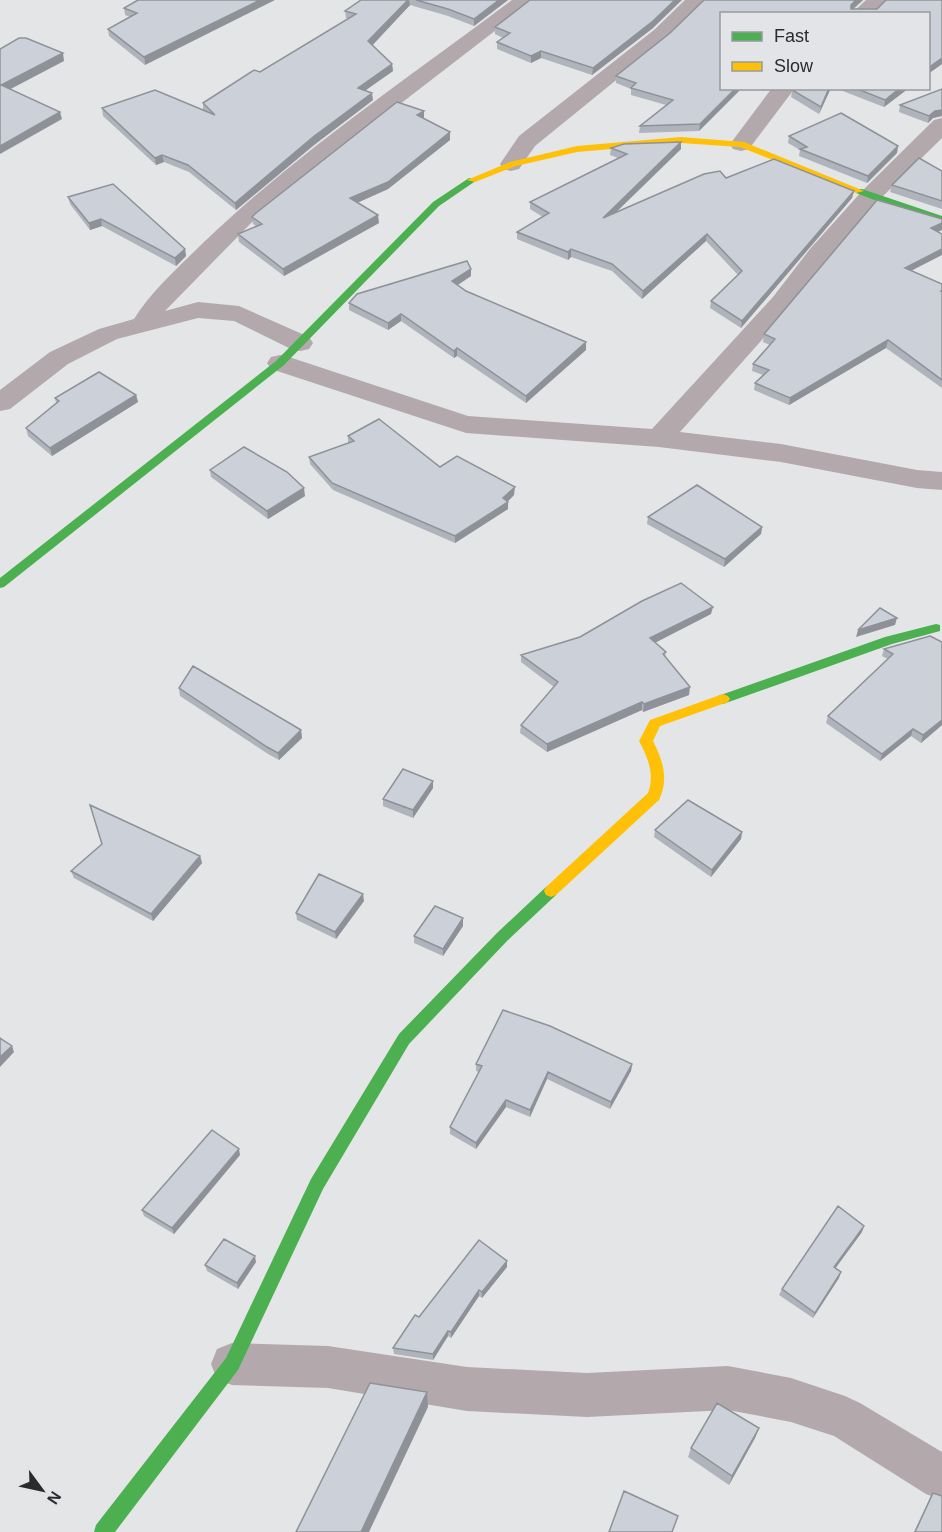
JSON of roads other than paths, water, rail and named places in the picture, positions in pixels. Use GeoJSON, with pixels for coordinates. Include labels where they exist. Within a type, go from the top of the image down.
{"type":"FeatureCollection","features":[{"type":"Feature","properties":{"kind":"street"},"geometry":{"type":"LineString","coordinates":[[145,322],[159,300],[246,214],[312,160],[525,0]]}},
{"type":"Feature","properties":{"kind":"street"},"geometry":{"type":"LineString","coordinates":[[511,164],[528,141],[544,126],[661,34],[697,0]]}},
{"type":"Feature","properties":{"kind":"street"},"geometry":{"type":"LineString","coordinates":[[863,12],[878,0]]}},
{"type":"Feature","properties":{"kind":"street"},"geometry":{"type":"LineString","coordinates":[[741,144],[782,90]]}},
{"type":"Feature","properties":{"kind":"street"},"geometry":{"type":"LineString","coordinates":[[659,438],[775,310],[819,254],[871,195],[942,124]]}},
{"type":"Feature","properties":{"kind":"street"},"geometry":{"type":"LineString","coordinates":[[0,584],[280,363],[436,204],[458,188],[511,164],[628,144],[687,140],[741,144],[901,207],[942,219]]}},
{"type":"Feature","properties":{"kind":"street"},"geometry":{"type":"LineString","coordinates":[[0,403],[59,358],[108,334],[145,322],[198,310],[239,314],[300,343]]}},
{"type":"Feature","properties":{"kind":"street"},"geometry":{"type":"LineString","coordinates":[[280,363],[466,424],[519,430],[606,432],[659,438],[781,453],[942,481]]}},
{"type":"Feature","properties":{"kind":"street"},"geometry":{"type":"LineString","coordinates":[[103,1532],[232,1364],[317,1184],[404,1039],[502,937],[654,796],[661,774],[646,741],[655,723],[889,640],[936,628]]}},
{"type":"Feature","properties":{"kind":"street"},"geometry":{"type":"LineString","coordinates":[[232,1364],[328,1367],[467,1389],[587,1395],[728,1388],[791,1400],[845,1418],[942,1478]]}}]}
